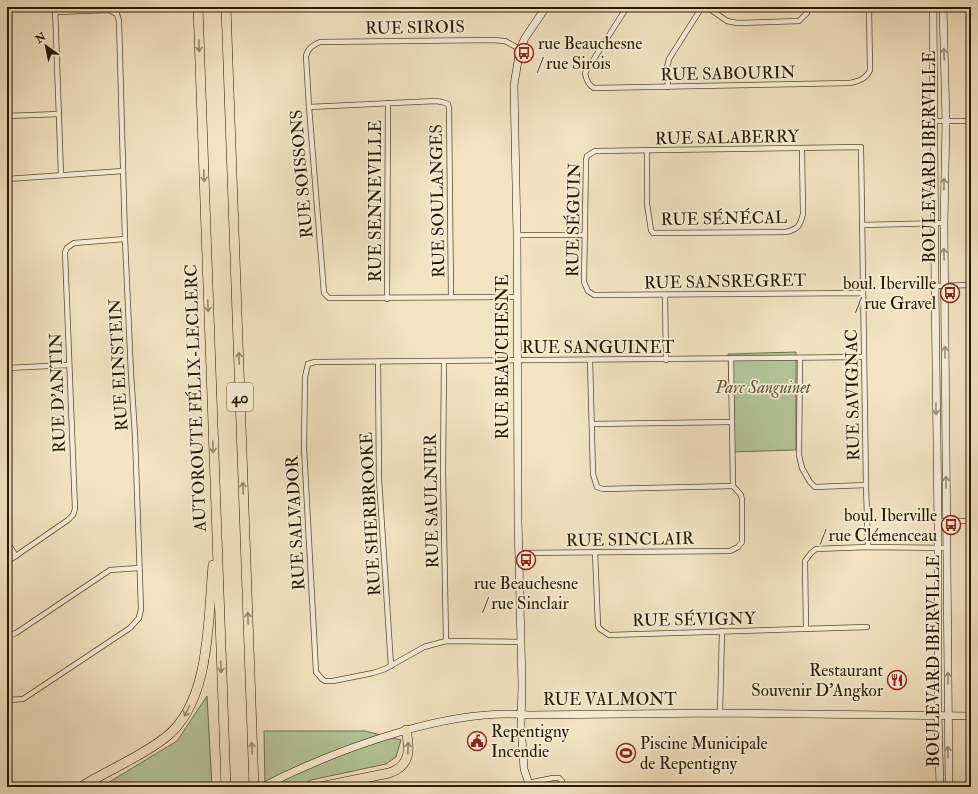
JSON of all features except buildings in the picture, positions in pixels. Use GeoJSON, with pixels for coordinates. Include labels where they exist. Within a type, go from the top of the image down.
{"type":"FeatureCollection","features":[{"type":"Feature","properties":{"kind":"highway","name":"AUTOROUTE FÉLIX-LECLERC"},"geometry":{"type":"LineString","coordinates":[[198,7],[226,787]]}},
{"type":"Feature","properties":{"kind":"highway","name":"40"},"geometry":{"type":"LineString","coordinates":[[226,7],[254,787]]}},
{"type":"Feature","properties":{"kind":"highway"},"geometry":{"type":"LineString","coordinates":[[81,787],[163,740],[175,729],[187,712],[198,686],[204,656],[216,530]]}},
{"type":"Feature","properties":{"kind":"highway"},"geometry":{"type":"LineString","coordinates":[[320,787],[384,774],[396,770],[404,763],[408,754],[409,744],[406,730]]}},
{"type":"Feature","properties":{"kind":"street","name":"RUE BEAUCHESNE"},"geometry":{"type":"LineString","coordinates":[[529,785],[523,763],[521,714],[517,235],[514,85],[520,48],[546,7]]}},
{"type":"Feature","properties":{"kind":"street","name":"RUE SABOURIN"},"geometry":{"type":"LineString","coordinates":[[627,7],[585,73],[587,82],[594,88],[850,83],[859,81],[866,77],[870,70],[869,7]]}},
{"type":"Feature","properties":{"kind":"street"},"geometry":{"type":"LineString","coordinates":[[668,87],[667,67],[670,55],[702,7]]}},
{"type":"Feature","properties":{"kind":"street"},"geometry":{"type":"LineString","coordinates":[[707,7],[728,21],[737,23],[800,21],[807,13],[807,7]]}},
{"type":"Feature","properties":{"kind":"street","name":"BOULEVARD IBERVILLE"},"geometry":{"type":"LineString","coordinates":[[933,7],[938,521],[938,716],[940,787]]}},
{"type":"Feature","properties":{"kind":"street","name":"BOULEVARD IBERVILLE"},"geometry":{"type":"LineString","coordinates":[[943,7],[946,121],[944,286],[949,787]]}},
{"type":"Feature","properties":{"kind":"street"},"geometry":{"type":"LineString","coordinates":[[56,10],[61,175]]}},
{"type":"Feature","properties":{"kind":"street","name":"RUE EINSTEIN"},"geometry":{"type":"LineString","coordinates":[[7,700],[23,699],[135,624],[139,618],[140,608],[135,434],[125,239],[119,21],[117,14],[109,10],[56,10]]}},
{"type":"Feature","properties":{"kind":"street","name":"RUE SIROIS"},"geometry":{"type":"LineString","coordinates":[[311,47],[320,42],[488,40],[505,41],[520,48]]}},
{"type":"Feature","properties":{"kind":"street","name":"RUE SOISSONS"},"geometry":{"type":"LineString","coordinates":[[311,47],[306,56],[324,293],[329,298],[387,299]]}},
{"type":"Feature","properties":{"kind":"street","name":"RUE SOULANGES"},"geometry":{"type":"LineString","coordinates":[[388,103],[436,101],[448,104],[450,108],[451,298]]}},
{"type":"Feature","properties":{"kind":"street"},"geometry":{"type":"LineString","coordinates":[[309,107],[388,103]]}},
{"type":"Feature","properties":{"kind":"street","name":"RUE SENNEVILLE"},"geometry":{"type":"LineString","coordinates":[[387,299],[388,103]]}},
{"type":"Feature","properties":{"kind":"street"},"geometry":{"type":"LineString","coordinates":[[7,116],[59,114]]}},
{"type":"Feature","properties":{"kind":"street"},"geometry":{"type":"LineString","coordinates":[[935,121],[971,121]]}},
{"type":"Feature","properties":{"kind":"street","name":"RUE SALABERRY"},"geometry":{"type":"LineString","coordinates":[[593,152],[861,147]]}},
{"type":"Feature","properties":{"kind":"street","name":"RUE SAVIGNAC"},"geometry":{"type":"LineString","coordinates":[[861,147],[868,547]]}},
{"type":"Feature","properties":{"kind":"street","name":"RUE SÉNÉCAL"},"geometry":{"type":"LineString","coordinates":[[647,151],[647,204],[651,230],[653,233],[786,232],[795,230],[801,224],[803,214],[802,149]]}},
{"type":"Feature","properties":{"kind":"street","name":"RUE SÉGUIN"},"geometry":{"type":"LineString","coordinates":[[588,291],[584,282],[586,160],[587,156],[593,152]]}},
{"type":"Feature","properties":{"kind":"street"},"geometry":{"type":"LineString","coordinates":[[7,179],[123,171]]}},
{"type":"Feature","properties":{"kind":"street"},"geometry":{"type":"LineString","coordinates":[[862,225],[944,223]]}},
{"type":"Feature","properties":{"kind":"street"},"geometry":{"type":"LineString","coordinates":[[517,235],[584,235]]}},
{"type":"Feature","properties":{"kind":"street","name":"RUE D'ANTIN"},"geometry":{"type":"LineString","coordinates":[[7,562],[68,520],[73,515],[75,509],[65,252],[67,248],[74,243],[125,239]]}},
{"type":"Feature","properties":{"kind":"street"},"geometry":{"type":"LineString","coordinates":[[935,286],[971,285]]}},
{"type":"Feature","properties":{"kind":"street","name":"RUE SANSREGRET"},"geometry":{"type":"LineString","coordinates":[[588,291],[594,295],[601,296],[863,293]]}},
{"type":"Feature","properties":{"kind":"street"},"geometry":{"type":"LineString","coordinates":[[665,295],[666,360]]}},
{"type":"Feature","properties":{"kind":"street"},"geometry":{"type":"LineString","coordinates":[[387,299],[517,297]]}},
{"type":"Feature","properties":{"kind":"street","name":"RUE SANGUINET"},"geometry":{"type":"LineString","coordinates":[[308,364],[315,362],[864,357]]}},
{"type":"Feature","properties":{"kind":"street"},"geometry":{"type":"LineString","coordinates":[[800,358],[799,441],[802,468],[810,482],[815,487],[866,485]]}},
{"type":"Feature","properties":{"kind":"street"},"geometry":{"type":"LineString","coordinates":[[590,360],[593,474],[597,487],[603,490],[733,486],[731,359]]}},
{"type":"Feature","properties":{"kind":"street","name":"RUE SAULNIER"},"geometry":{"type":"LineString","coordinates":[[444,361],[443,471],[446,641]]}},
{"type":"Feature","properties":{"kind":"street","name":"RUE SHERBROOKE"},"geometry":{"type":"LineString","coordinates":[[378,362],[380,479],[391,666]]}},
{"type":"Feature","properties":{"kind":"street","name":"RUE SALVADOR"},"geometry":{"type":"LineString","coordinates":[[308,364],[305,377],[304,448],[316,672],[322,679],[333,681],[358,677],[391,666]]}},
{"type":"Feature","properties":{"kind":"street"},"geometry":{"type":"LineString","coordinates":[[7,368],[69,365]]}},
{"type":"Feature","properties":{"kind":"street"},"geometry":{"type":"LineString","coordinates":[[592,424],[732,422]]}},
{"type":"Feature","properties":{"kind":"street","name":"RUE SINCLAIR"},"geometry":{"type":"LineString","coordinates":[[519,553],[730,551],[741,545],[742,538],[741,494],[733,486]]}},
{"type":"Feature","properties":{"kind":"street"},"geometry":{"type":"LineString","coordinates":[[938,521],[971,521]]}},
{"type":"Feature","properties":{"kind":"street"},"geometry":{"type":"LineString","coordinates":[[7,542],[16,556]]}},
{"type":"Feature","properties":{"kind":"street"},"geometry":{"type":"LineString","coordinates":[[806,629],[805,561],[816,549],[868,547],[947,548]]}},
{"type":"Feature","properties":{"kind":"street","name":"RUE SÉVIGNY"},"geometry":{"type":"LineString","coordinates":[[595,552],[598,626],[600,630],[609,634],[867,627]]}},
{"type":"Feature","properties":{"kind":"street"},"geometry":{"type":"LineString","coordinates":[[7,636],[16,634],[110,570],[139,568]]}},
{"type":"Feature","properties":{"kind":"street"},"geometry":{"type":"LineString","coordinates":[[720,713],[722,632]]}},
{"type":"Feature","properties":{"kind":"street"},"geometry":{"type":"LineString","coordinates":[[391,666],[424,647],[446,641],[521,642]]}},
{"type":"Feature","properties":{"kind":"street","name":"RUE VALMONT"},"geometry":{"type":"LineString","coordinates":[[262,787],[342,750],[406,730],[457,718],[486,715],[720,713],[870,714],[948,717],[971,716]]}},
{"type":"Feature","properties":{"kind":"street"},"geometry":{"type":"LineString","coordinates":[[529,785],[553,778],[559,778],[564,787]]}},
{"type":"Feature","properties":{"kind":"green space","name":"Parc Sanguinet"},"geometry":{"type":"Polygon","coordinates":[[[796,352],[796,450],[731,452],[728,354],[796,352]]]}},
{"type":"Feature","properties":{"kind":"green space"},"geometry":{"type":"Polygon","coordinates":[[[207,696],[212,787],[101,787],[177,741],[207,696]]]}},
{"type":"Feature","properties":{"kind":"green space"},"geometry":{"type":"Polygon","coordinates":[[[264,731],[365,731],[401,740],[396,757],[386,764],[311,780],[298,787],[265,787],[264,731]]]}},
{"type":"Feature","properties":{"kind":"place","name":"rue Beauchesne / rue Sirois"},"geometry":{"type":"Point","coordinates":[524,53]}},
{"type":"Feature","properties":{"kind":"place","name":"boul. Iberville / rue Gravel"},"geometry":{"type":"Point","coordinates":[950,293]}},
{"type":"Feature","properties":{"kind":"place","name":"boul. Iberville / rue Clémenceau"},"geometry":{"type":"Point","coordinates":[951,525]}},
{"type":"Feature","properties":{"kind":"place","name":"rue Beauchesne / rue Sinclair"},"geometry":{"type":"Point","coordinates":[526,560]}},
{"type":"Feature","properties":{"kind":"place","name":"Restaurant Souvenir D'Angkor"},"geometry":{"type":"Point","coordinates":[897,680]}},
{"type":"Feature","properties":{"kind":"place","name":"Repentigny Incendie"},"geometry":{"type":"Point","coordinates":[477,741]}},
{"type":"Feature","properties":{"kind":"place","name":"Piscine Municipale de Repentigny"},"geometry":{"type":"Point","coordinates":[626,753]}}]}
